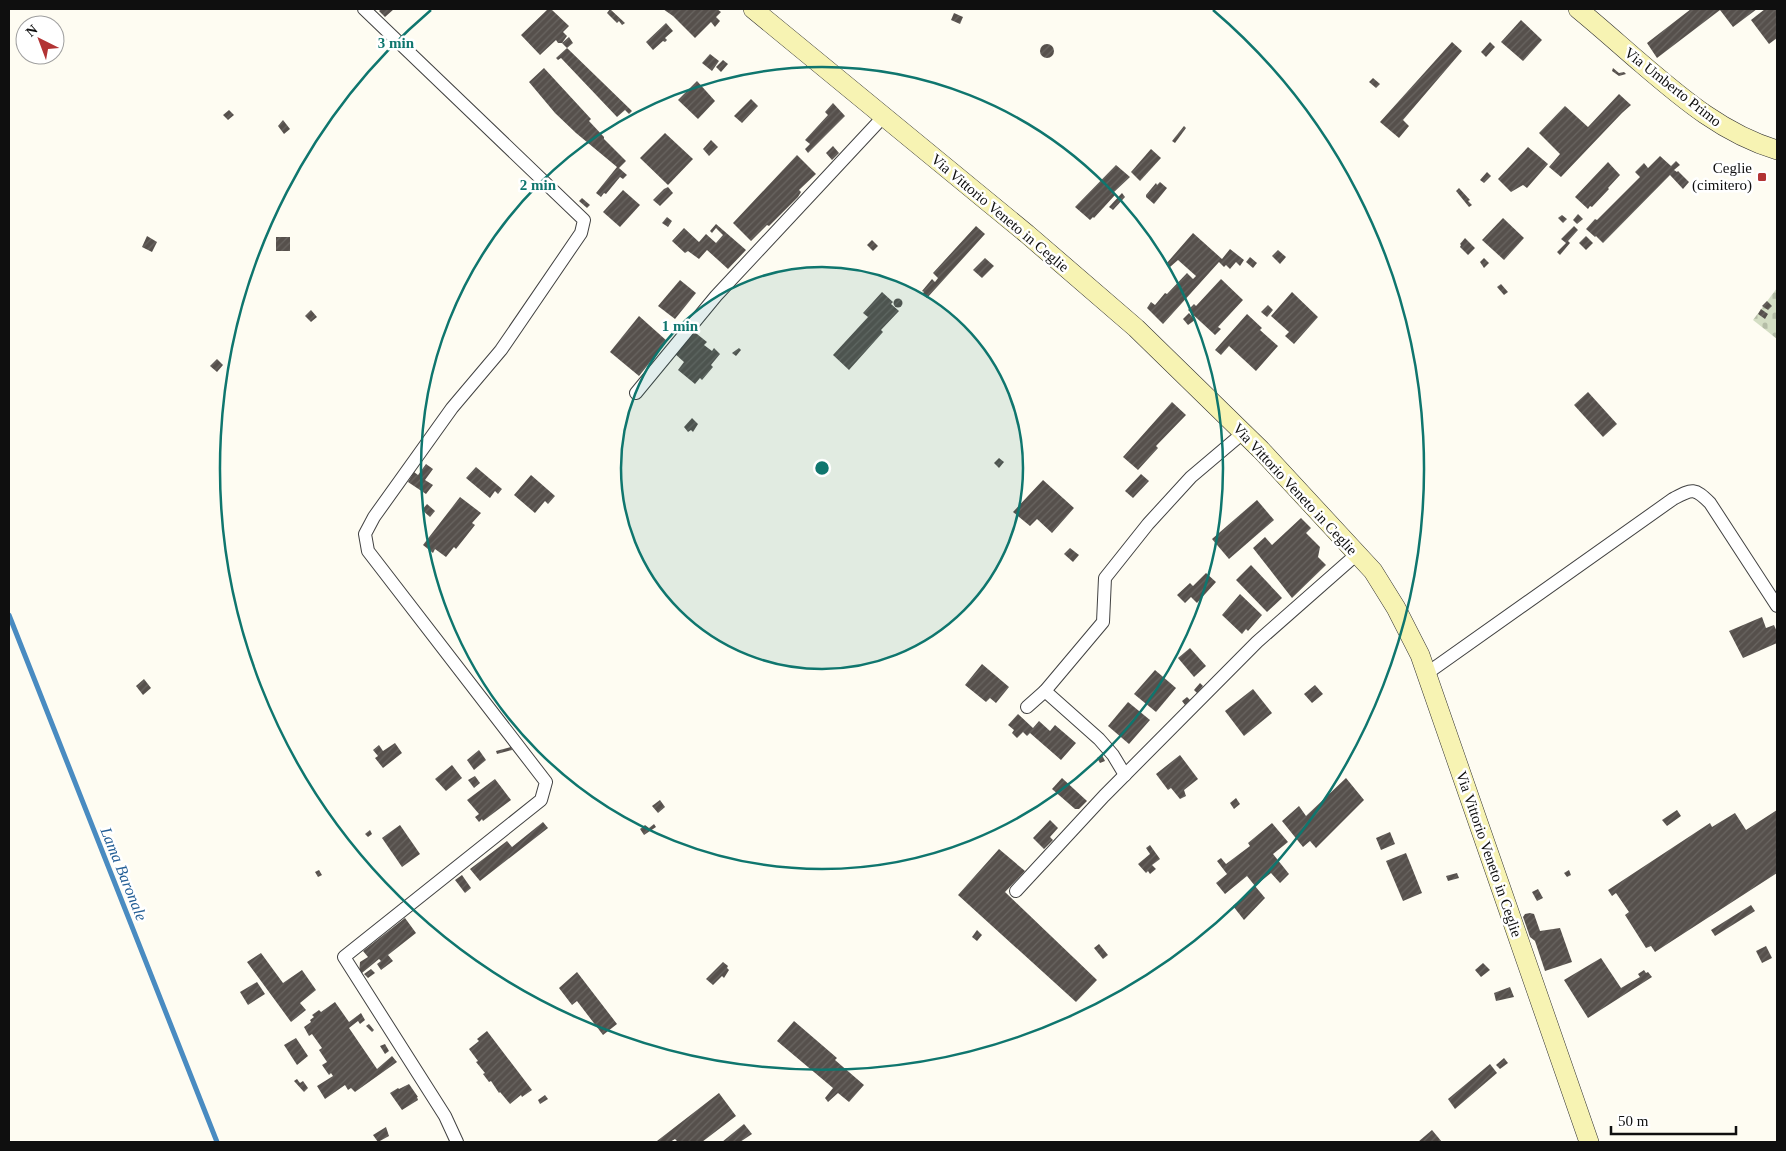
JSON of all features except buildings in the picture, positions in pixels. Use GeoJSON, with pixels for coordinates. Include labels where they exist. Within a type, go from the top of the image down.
{"type":"FeatureCollection","features":[{"type":"Feature","properties":{"kind":"main road","name":"Via Vittorio Veneto in Ceglie"},"geometry":{"type":"LineString","coordinates":[[753,9],[1027,234],[1136,328],[1244,432],[1373,571],[1396,608],[1420,655],[1589,1142]]}},
{"type":"Feature","properties":{"kind":"main road","name":"Via Umberto Primo"},"geometry":{"type":"LineString","coordinates":[[1578,9],[1676,94],[1704,114],[1726,128],[1777,150]]}},
{"type":"Feature","properties":{"kind":"street"},"geometry":{"type":"LineString","coordinates":[[364,9],[584,220],[581,234],[501,350],[452,408],[374,517],[365,534],[368,551],[546,782],[541,800],[344,957],[445,1116],[457,1142]]}},
{"type":"Feature","properties":{"kind":"street"},"geometry":{"type":"LineString","coordinates":[[636,393],[716,296],[884,116]]}},
{"type":"Feature","properties":{"kind":"street"},"geometry":{"type":"LineString","coordinates":[[1027,708],[1045,691],[1103,622],[1105,578],[1148,524],[1191,477],[1244,432]]}},
{"type":"Feature","properties":{"kind":"street"},"geometry":{"type":"LineString","coordinates":[[1426,674],[1672,499],[1690,490],[1698,492],[1710,503],[1777,606]]}},
{"type":"Feature","properties":{"kind":"street"},"geometry":{"type":"LineString","coordinates":[[1016,891],[1104,796],[1257,642],[1357,554]]}},
{"type":"Feature","properties":{"kind":"street"},"geometry":{"type":"LineString","coordinates":[[1045,691],[1099,739],[1113,755],[1125,775]]}},
{"type":"Feature","properties":{"kind":"green space"},"geometry":{"type":"Polygon","coordinates":[[[1777,288],[1777,339],[1753,320],[1777,288]]]}},
{"type":"Feature","properties":{"kind":"waterway","name":"Lama Baronale"},"geometry":{"type":"LineString","coordinates":[[9,615],[217,1142]]}},
{"type":"Feature","properties":{"kind":"place","name":"Ceglie (cimitero)"},"geometry":{"type":"Point","coordinates":[1762,177]}}]}
